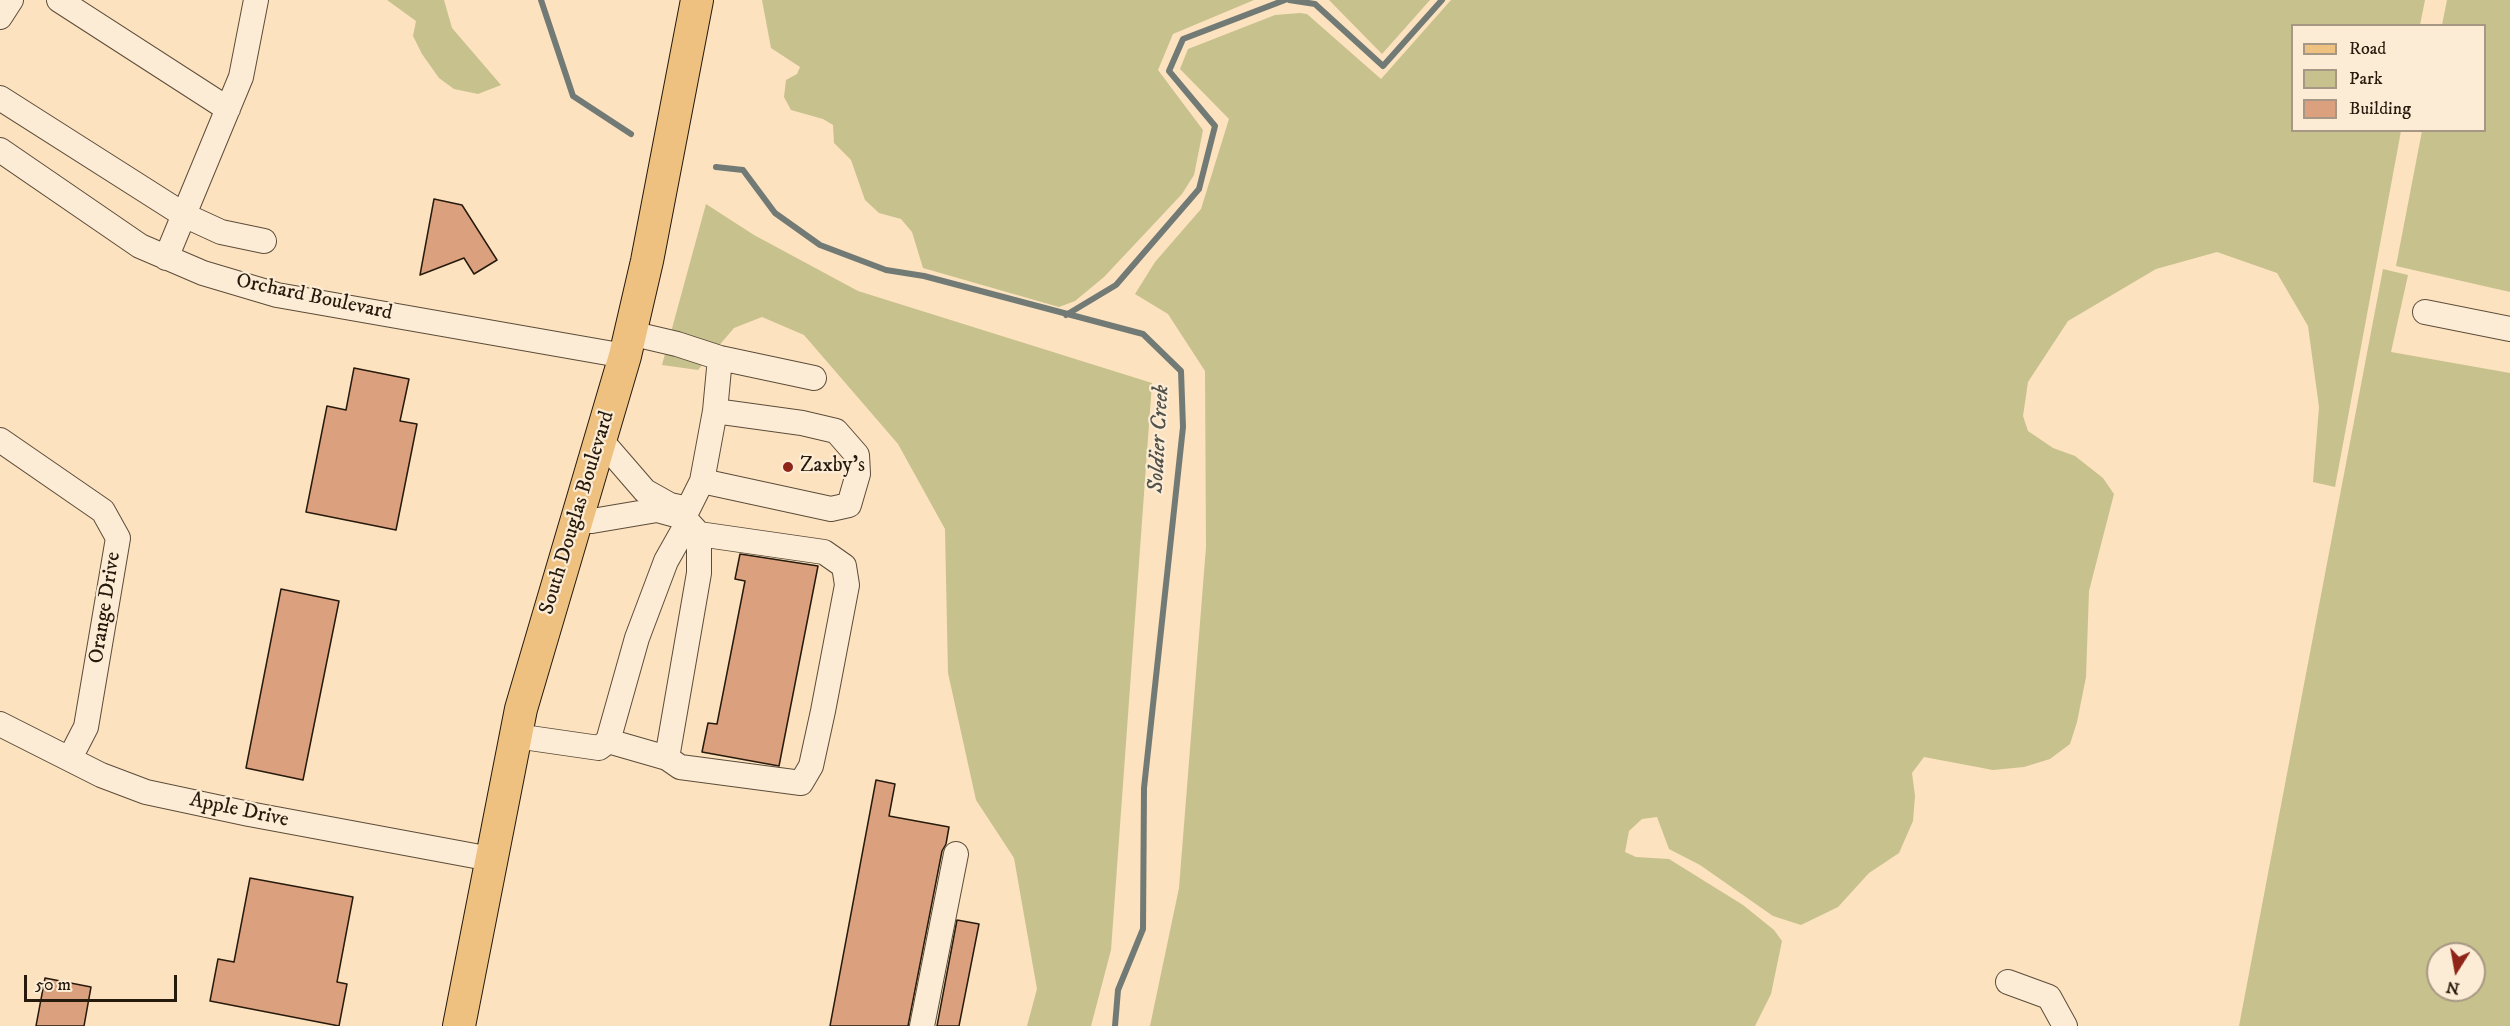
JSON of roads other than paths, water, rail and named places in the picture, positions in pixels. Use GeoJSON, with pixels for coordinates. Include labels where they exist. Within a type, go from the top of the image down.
{"type":"FeatureCollection","features":[{"type":"Feature","properties":{"kind":"main road","name":"South Douglas Boulevard"},"geometry":{"type":"LineString","coordinates":[[459,1026],[516,736],[537,649],[577,520],[627,344],[649,250],[697,0]]}},
{"type":"Feature","properties":{"kind":"street"},"geometry":{"type":"LineString","coordinates":[[0,17],[11,0]]}},
{"type":"Feature","properties":{"kind":"street"},"geometry":{"type":"LineString","coordinates":[[59,0],[228,109]]}},
{"type":"Feature","properties":{"kind":"street"},"geometry":{"type":"LineString","coordinates":[[166,258],[241,77],[256,0]]}},
{"type":"Feature","properties":{"kind":"street"},"geometry":{"type":"LineString","coordinates":[[0,98],[184,215],[221,232],[264,241]]}},
{"type":"Feature","properties":{"kind":"street","name":"Orchard Boulevard"},"geometry":{"type":"LineString","coordinates":[[0,150],[140,246],[203,273],[277,295],[627,344],[677,344],[720,358],[814,378]]}},
{"type":"Feature","properties":{"kind":"street"},"geometry":{"type":"LineString","coordinates":[[2425,312],[2510,329]]}},
{"type":"Feature","properties":{"kind":"street"},"geometry":{"type":"LineString","coordinates":[[577,520],[592,521],[664,508],[688,509],[702,481],[716,411],[720,358]]}},
{"type":"Feature","properties":{"kind":"street"},"geometry":{"type":"LineString","coordinates":[[702,481],[831,508],[849,505],[858,474],[857,455],[836,431],[802,423],[716,411]]}},
{"type":"Feature","properties":{"kind":"street"},"geometry":{"type":"LineString","coordinates":[[600,439],[664,508],[680,516],[694,528],[824,552],[844,566],[847,585],[811,766],[801,783],[680,767],[667,758],[608,741]]}},
{"type":"Feature","properties":{"kind":"street","name":"Orange Drive"},"geometry":{"type":"LineString","coordinates":[[0,440],[103,511],[118,538],[86,727],[70,758]]}},
{"type":"Feature","properties":{"kind":"street"},"geometry":{"type":"LineString","coordinates":[[516,736],[599,748],[608,741],[637,638],[666,561],[694,528]]}},
{"type":"Feature","properties":{"kind":"street"},"geometry":{"type":"LineString","coordinates":[[667,758],[699,573],[694,528]]}},
{"type":"Feature","properties":{"kind":"street","name":"Apple Drive"},"geometry":{"type":"LineString","coordinates":[[0,724],[100,775],[146,792],[249,814],[490,859]]}},
{"type":"Feature","properties":{"kind":"street"},"geometry":{"type":"LineString","coordinates":[[922,1026],[956,854]]}},
{"type":"Feature","properties":{"kind":"street"},"geometry":{"type":"LineString","coordinates":[[2008,982],[2049,997],[2064,1026]]}},
{"type":"Feature","properties":{"kind":"waterway","name":"Soldier Creek"},"geometry":{"type":"LineString","coordinates":[[541,0],[573,96],[631,134]]}},
{"type":"Feature","properties":{"kind":"waterway"},"geometry":{"type":"LineString","coordinates":[[1066,315],[1116,285],[1199,189],[1215,126],[1169,71],[1183,39],[1285,0]]}},
{"type":"Feature","properties":{"kind":"waterway"},"geometry":{"type":"LineString","coordinates":[[1289,0],[1315,4],[1383,66],[1442,0]]}},
{"type":"Feature","properties":{"kind":"waterway","name":"Soldier Creek"},"geometry":{"type":"LineString","coordinates":[[716,167],[743,170],[775,213],[820,245],[886,270],[924,276],[1143,334],[1181,371],[1183,427],[1144,788],[1143,929],[1118,990],[1115,1026]]}},
{"type":"Feature","properties":{"kind":"place","name":"Zaxby's"},"geometry":{"type":"Point","coordinates":[788,467]}}]}
